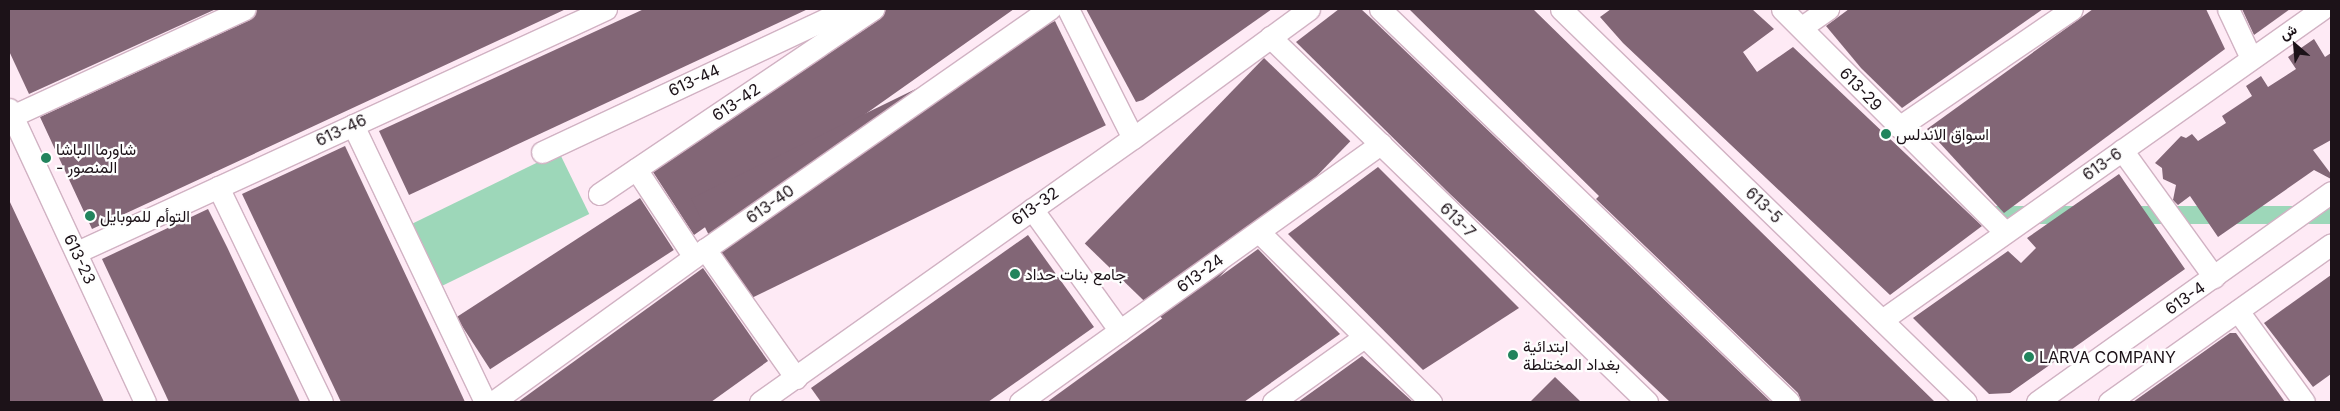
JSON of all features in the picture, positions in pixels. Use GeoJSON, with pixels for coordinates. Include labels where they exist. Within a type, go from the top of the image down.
{"type":"FeatureCollection","features":[{"type":"Feature","properties":{"kind":"street"},"geometry":{"type":"LineString","coordinates":[[10,113],[245,9]]}},
{"type":"Feature","properties":{"kind":"street","name":"613-46"},"geometry":{"type":"LineString","coordinates":[[77,252],[606,9]]}},
{"type":"Feature","properties":{"kind":"street","name":"613-44"},"geometry":{"type":"LineString","coordinates":[[542,152],[847,9]]}},
{"type":"Feature","properties":{"kind":"street","name":"613-42"},"geometry":{"type":"LineString","coordinates":[[599,194],[873,9]]}},
{"type":"Feature","properties":{"kind":"street","name":"613-40"},"geometry":{"type":"LineString","coordinates":[[493,402],[699,253],[1050,9]]}},
{"type":"Feature","properties":{"kind":"street"},"geometry":{"type":"LineString","coordinates":[[1068,9],[1133,138]]}},
{"type":"Feature","properties":{"kind":"street","name":"613-32"},"geometry":{"type":"LineString","coordinates":[[760,402],[788,389],[1032,208],[1133,138],[1309,9]]}},
{"type":"Feature","properties":{"kind":"street"},"geometry":{"type":"LineString","coordinates":[[1380,9],[1789,402]]}},
{"type":"Feature","properties":{"kind":"street","name":"613-29"},"geometry":{"type":"LineString","coordinates":[[1782,9],[2005,232]]}},
{"type":"Feature","properties":{"kind":"street"},"geometry":{"type":"LineString","coordinates":[[1802,27],[1828,9]]}},
{"type":"Feature","properties":{"kind":"street"},"geometry":{"type":"LineString","coordinates":[[1899,128],[2072,9]]}},
{"type":"Feature","properties":{"kind":"street"},"geometry":{"type":"LineString","coordinates":[[2228,9],[2251,58]]}},
{"type":"Feature","properties":{"kind":"street","name":"613-6"},"geometry":{"type":"LineString","coordinates":[[1882,320],[2322,9]]}},
{"type":"Feature","properties":{"kind":"street","name":"613-5"},"geometry":{"type":"LineString","coordinates":[[1570,11],[1966,402]]}},
{"type":"Feature","properties":{"kind":"street","name":"613-7"},"geometry":{"type":"LineString","coordinates":[[1270,37],[1646,402]]}},
{"type":"Feature","properties":{"kind":"street","name":"613-23"},"geometry":{"type":"LineString","coordinates":[[10,113],[77,252],[145,402]]}},
{"type":"Feature","properties":{"kind":"street"},"geometry":{"type":"LineString","coordinates":[[353,125],[485,402]]}},
{"type":"Feature","properties":{"kind":"street","name":"613-24"},"geometry":{"type":"LineString","coordinates":[[1020,402],[1381,144]]}},
{"type":"Feature","properties":{"kind":"street"},"geometry":{"type":"LineString","coordinates":[[2122,150],[2214,277]]}},
{"type":"Feature","properties":{"kind":"street"},"geometry":{"type":"LineString","coordinates":[[636,169],[699,253],[788,389]]}},
{"type":"Feature","properties":{"kind":"street"},"geometry":{"type":"LineString","coordinates":[[218,187],[322,402]]}},
{"type":"Feature","properties":{"kind":"street","name":"613-4"},"geometry":{"type":"LineString","coordinates":[[2037,402],[2331,192]]}},
{"type":"Feature","properties":{"kind":"street"},"geometry":{"type":"LineString","coordinates":[[1032,208],[1120,331]]}},
{"type":"Feature","properties":{"kind":"street"},"geometry":{"type":"LineString","coordinates":[[1259,232],[1431,402]]}},
{"type":"Feature","properties":{"kind":"street"},"geometry":{"type":"LineString","coordinates":[[2109,402],[2331,244]]}},
{"type":"Feature","properties":{"kind":"street"},"geometry":{"type":"LineString","coordinates":[[2238,311],[2304,402]]}},
{"type":"Feature","properties":{"kind":"street"},"geometry":{"type":"LineString","coordinates":[[1273,402],[1364,337]]}},
{"type":"Feature","properties":{"kind":"green space"},"geometry":{"type":"Polygon","coordinates":[[[559,152],[589,214],[442,286],[412,224],[559,152]]]}},
{"type":"Feature","properties":{"kind":"green space"},"geometry":{"type":"Polygon","coordinates":[[[1995,206],[2331,206],[2331,224],[1995,224],[1995,206]]]}},
{"type":"Feature","properties":{"kind":"building"},"geometry":{"type":"Polygon","coordinates":[[[9,9],[216,9],[29,94],[9,51],[9,9]]]}},
{"type":"Feature","properties":{"kind":"building"},"geometry":{"type":"Polygon","coordinates":[[[257,9],[566,9],[92,229],[40,117],[250,20],[255,16],[257,9]]]}},
{"type":"Feature","properties":{"kind":"building"},"geometry":{"type":"Polygon","coordinates":[[[644,9],[808,9],[409,195],[379,131],[644,9]]]}},
{"type":"Feature","properties":{"kind":"building"},"geometry":{"type":"Polygon","coordinates":[[[885,9],[1014,9],[694,235],[653,172],[880,19],[885,9]]]}},
{"type":"Feature","properties":{"kind":"building"},"geometry":{"type":"Polygon","coordinates":[[[1086,9],[1272,9],[1143,100],[1136,102],[1086,9]]]}},
{"type":"Feature","properties":{"kind":"building"},"geometry":{"type":"Polygon","coordinates":[[[1339,9],[1361,9],[1771,402],[1670,402],[1450,194],[1296,42],[1339,9]]]}},
{"type":"Feature","properties":{"kind":"building"},"geometry":{"type":"Polygon","coordinates":[[[1409,9],[1533,9],[1935,402],[1801,402],[1798,393],[1596,199],[1599,196],[1409,9]]]}},
{"type":"Feature","properties":{"kind":"building"},"geometry":{"type":"Polygon","coordinates":[[[1611,9],[1752,9],[1774,29],[1743,52],[1757,72],[1793,47],[1982,226],[1890,295],[1623,43],[1600,17],[1611,9]]]}},
{"type":"Feature","properties":{"kind":"building"},"geometry":{"type":"Polygon","coordinates":[[[1849,9],[2043,9],[1902,108],[1861,68],[1826,26],[1849,9]]]}},
{"type":"Feature","properties":{"kind":"building"},"geometry":{"type":"Polygon","coordinates":[[[2093,9],[2206,9],[2225,49],[2004,213],[1927,129],[2093,9]]]}},
{"type":"Feature","properties":{"kind":"building"},"geometry":{"type":"Polygon","coordinates":[[[2242,9],[2290,9],[2254,35],[2242,9]]]}},
{"type":"Feature","properties":{"kind":"building"},"geometry":{"type":"Polygon","coordinates":[[[1055,21],[1106,125],[742,303],[691,199],[1055,21]]]}},
{"type":"Feature","properties":{"kind":"building"},"geometry":{"type":"Polygon","coordinates":[[[2314,39],[2325,57],[2331,53],[2331,140],[2313,150],[2331,174],[2331,179],[2314,170],[2218,237],[2190,196],[2178,205],[2173,200],[2176,185],[2163,179],[2162,168],[2155,163],[2181,136],[2186,138],[2192,134],[2198,141],[2226,123],[2222,116],[2252,96],[2246,86],[2261,76],[2268,87],[2296,69],[2288,57],[2314,39]]]}},
{"type":"Feature","properties":{"kind":"building"},"geometry":{"type":"Polygon","coordinates":[[[1264,58],[1350,141],[1171,327],[1085,244],[1264,58]]]}},
{"type":"Feature","properties":{"kind":"building"},"geometry":{"type":"Polygon","coordinates":[[[345,146],[465,402],[341,402],[242,194],[345,146]]]}},
{"type":"Feature","properties":{"kind":"building"},"geometry":{"type":"Polygon","coordinates":[[[1378,167],[1519,308],[1423,370],[1288,234],[1378,167]]]}},
{"type":"Feature","properties":{"kind":"building"},"geometry":{"type":"Polygon","coordinates":[[[2119,174],[2185,269],[2010,393],[1989,394],[1913,318],[2008,251],[2021,263],[2036,248],[2027,238],[2119,174]]]}},
{"type":"Feature","properties":{"kind":"building"},"geometry":{"type":"Polygon","coordinates":[[[640,198],[674,250],[490,369],[456,317],[640,198]]]}},
{"type":"Feature","properties":{"kind":"building"},"geometry":{"type":"Polygon","coordinates":[[[9,200],[87,366],[104,402],[9,402],[9,200]]]}},
{"type":"Feature","properties":{"kind":"building"},"geometry":{"type":"Polygon","coordinates":[[[208,209],[300,402],[169,402],[102,259],[208,209]]]}},
{"type":"Feature","properties":{"kind":"building"},"geometry":{"type":"Polygon","coordinates":[[[1028,235],[1094,327],[988,402],[821,402],[811,388],[1028,235]]]}},
{"type":"Feature","properties":{"kind":"building"},"geometry":{"type":"Polygon","coordinates":[[[1258,249],[1340,334],[1244,402],[1047,402],[1258,249]]]}},
{"type":"Feature","properties":{"kind":"building"},"geometry":{"type":"Polygon","coordinates":[[[703,268],[768,361],[711,402],[518,402],[703,268]]]}},
{"type":"Feature","properties":{"kind":"building"},"geometry":{"type":"Polygon","coordinates":[[[2331,275],[2331,374],[2313,387],[2264,323],[2331,275]]]}},
{"type":"Feature","properties":{"kind":"building"},"geometry":{"type":"Polygon","coordinates":[[[2230,333],[2236,333],[2285,402],[2133,402],[2230,333]]]}},
{"type":"Feature","properties":{"kind":"building"},"geometry":{"type":"Polygon","coordinates":[[[1362,356],[1413,402],[1298,402],[1326,382],[1362,356]]]}},
{"type":"Feature","properties":{"kind":"building"},"geometry":{"type":"Polygon","coordinates":[[[1555,377],[1581,402],[1530,402],[1555,377]]]}},
{"type":"Feature","properties":{"kind":"place","name":"اسواق الاندلس"},"geometry":{"type":"Point","coordinates":[1886,134]}},
{"type":"Feature","properties":{"kind":"place","name":"شاورما الباشا - المنصور"},"geometry":{"type":"Point","coordinates":[46,158]}},
{"type":"Feature","properties":{"kind":"place","name":"التوأم للموبايل"},"geometry":{"type":"Point","coordinates":[90,216]}},
{"type":"Feature","properties":{"kind":"place","name":"جامع بنات حداد"},"geometry":{"type":"Point","coordinates":[1015,274]}},
{"type":"Feature","properties":{"kind":"place","name":"ابتدائية بغداد المختلطة"},"geometry":{"type":"Point","coordinates":[1513,355]}},
{"type":"Feature","properties":{"kind":"place","name":"LARVA COMPANY"},"geometry":{"type":"Point","coordinates":[2029,357]}}]}
